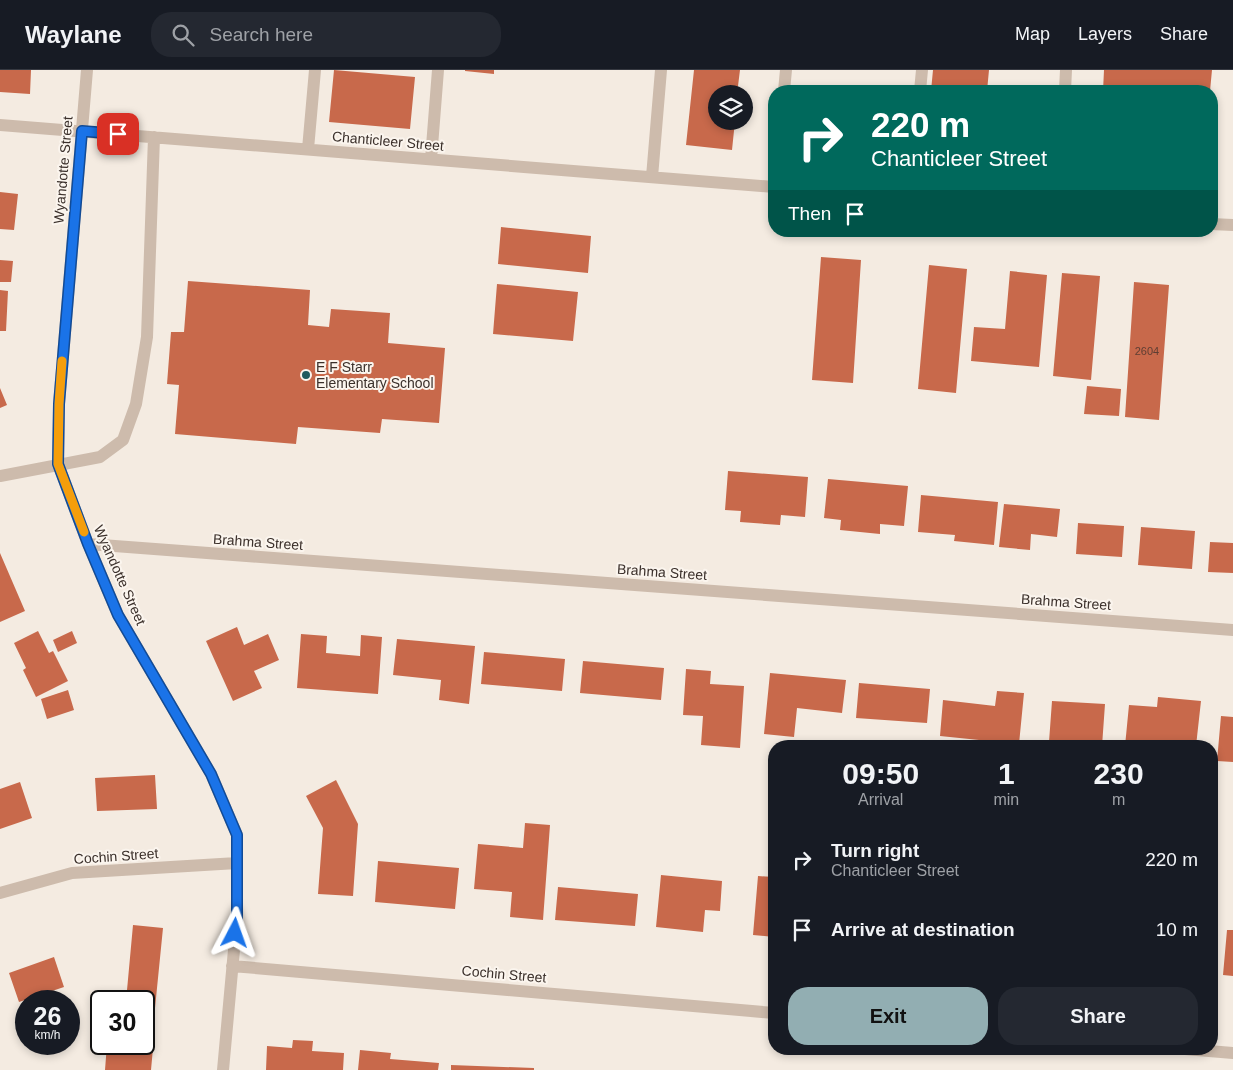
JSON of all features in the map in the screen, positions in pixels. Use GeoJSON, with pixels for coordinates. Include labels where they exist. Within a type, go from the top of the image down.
{"type":"FeatureCollection","features":[{"type":"Feature","properties":{"kind":"street","name":"Wyandotte Street"},"geometry":{"type":"LineString","coordinates":[[87,70],[59,404],[58,464],[88,544],[118,615],[211,774],[237,835],[237,917],[223,1070]]}},
{"type":"Feature","properties":{"kind":"street"},"geometry":{"type":"LineString","coordinates":[[308,149],[315,70]]}},
{"type":"Feature","properties":{"kind":"street"},"geometry":{"type":"LineString","coordinates":[[431,159],[438,70]]}},
{"type":"Feature","properties":{"kind":"street"},"geometry":{"type":"LineString","coordinates":[[652,177],[661,70]]}},
{"type":"Feature","properties":{"kind":"street"},"geometry":{"type":"LineString","coordinates":[[785,85],[786,70]]}},
{"type":"Feature","properties":{"kind":"street"},"geometry":{"type":"LineString","coordinates":[[921,85],[922,70]]}},
{"type":"Feature","properties":{"kind":"street"},"geometry":{"type":"LineString","coordinates":[[1065,85],[1066,70]]}},
{"type":"Feature","properties":{"kind":"street","name":"Chanticleer Street"},"geometry":{"type":"LineString","coordinates":[[0,124],[768,186]]}},
{"type":"Feature","properties":{"kind":"street"},"geometry":{"type":"LineString","coordinates":[[0,476],[100,457],[123,440],[136,404],[147,337],[154,137]]}},
{"type":"Feature","properties":{"kind":"street"},"geometry":{"type":"LineString","coordinates":[[1218,224],[1233,225]]}},
{"type":"Feature","properties":{"kind":"street","name":"Brahma Street"},"geometry":{"type":"LineString","coordinates":[[88,544],[1233,630]]}},
{"type":"Feature","properties":{"kind":"street","name":"Cochin Street"},"geometry":{"type":"LineString","coordinates":[[0,893],[72,873],[238,863]]}},
{"type":"Feature","properties":{"kind":"street","name":"Cochin Street"},"geometry":{"type":"LineString","coordinates":[[232,966],[768,1012]]}},
{"type":"Feature","properties":{"kind":"street"},"geometry":{"type":"LineString","coordinates":[[1218,1052],[1233,1053]]}},
{"type":"Feature","properties":{"kind":"building"},"geometry":{"type":"Polygon","coordinates":[[[0,70],[31,70],[30,94],[0,92],[0,70]]]}},
{"type":"Feature","properties":{"kind":"building"},"geometry":{"type":"Polygon","coordinates":[[[334,70],[415,77],[410,129],[329,122],[334,70]]]}},
{"type":"Feature","properties":{"kind":"building"},"geometry":{"type":"Polygon","coordinates":[[[494,70],[494,74],[465,71],[494,70]]]}},
{"type":"Feature","properties":{"kind":"building"},"geometry":{"type":"Polygon","coordinates":[[[694,70],[740,70],[738,85],[708,85],[708,130],[734,130],[732,150],[686,145],[694,70]]]}},
{"type":"Feature","properties":{"kind":"building"},"geometry":{"type":"Polygon","coordinates":[[[933,70],[989,70],[988,85],[932,85],[933,70]]]}},
{"type":"Feature","properties":{"kind":"building"},"geometry":{"type":"Polygon","coordinates":[[[1104,70],[1212,70],[1211,85],[1103,85],[1104,70]]]}},
{"type":"Feature","properties":{"kind":"building"},"geometry":{"type":"Polygon","coordinates":[[[0,192],[18,194],[14,230],[0,229],[0,192]]]}},
{"type":"Feature","properties":{"kind":"building"},"geometry":{"type":"Polygon","coordinates":[[[501,227],[591,236],[588,273],[498,264],[501,227]]]}},
{"type":"Feature","properties":{"kind":"building"},"geometry":{"type":"Polygon","coordinates":[[[821,257],[861,260],[853,383],[812,380],[821,257]]]}},
{"type":"Feature","properties":{"kind":"building"},"geometry":{"type":"Polygon","coordinates":[[[0,260],[13,261],[11,282],[0,282],[0,260]]]}},
{"type":"Feature","properties":{"kind":"building"},"geometry":{"type":"Polygon","coordinates":[[[929,265],[967,269],[956,393],[918,389],[929,265]]]}},
{"type":"Feature","properties":{"kind":"building"},"geometry":{"type":"Polygon","coordinates":[[[1010,271],[1047,275],[1039,367],[971,361],[974,327],[1005,329],[1010,271]]]}},
{"type":"Feature","properties":{"kind":"building"},"geometry":{"type":"Polygon","coordinates":[[[1062,273],[1100,276],[1091,380],[1053,376],[1062,273]]]}},
{"type":"Feature","properties":{"kind":"building"},"geometry":{"type":"Polygon","coordinates":[[[188,281],[310,290],[308,325],[329,327],[331,309],[390,313],[388,343],[445,348],[439,423],[382,419],[380,433],[298,427],[296,444],[175,434],[179,385],[167,384],[171,332],[184,332],[188,281]]]}},
{"type":"Feature","properties":{"kind":"building"},"geometry":{"type":"Polygon","coordinates":[[[1134,282],[1169,285],[1159,420],[1125,417],[1134,282]]]}},
{"type":"Feature","properties":{"kind":"building"},"geometry":{"type":"Polygon","coordinates":[[[497,284],[578,292],[573,341],[493,334],[497,284]]]}},
{"type":"Feature","properties":{"kind":"building"},"geometry":{"type":"Polygon","coordinates":[[[0,290],[8,291],[6,331],[0,331],[0,290]]]}},
{"type":"Feature","properties":{"kind":"building"},"geometry":{"type":"Polygon","coordinates":[[[1087,386],[1121,389],[1119,416],[1084,414],[1087,386]]]}},
{"type":"Feature","properties":{"kind":"building"},"geometry":{"type":"Polygon","coordinates":[[[0,388],[7,405],[0,408],[0,388]]]}},
{"type":"Feature","properties":{"kind":"building"},"geometry":{"type":"Polygon","coordinates":[[[728,471],[808,477],[805,517],[781,515],[780,525],[740,522],[741,511],[725,510],[728,471]]]}},
{"type":"Feature","properties":{"kind":"building"},"geometry":{"type":"Polygon","coordinates":[[[828,479],[908,486],[904,526],[880,524],[880,534],[840,530],[841,520],[824,518],[828,479]]]}},
{"type":"Feature","properties":{"kind":"building"},"geometry":{"type":"Polygon","coordinates":[[[921,495],[998,502],[994,545],[954,541],[955,535],[918,532],[921,495]]]}},
{"type":"Feature","properties":{"kind":"building"},"geometry":{"type":"Polygon","coordinates":[[[1004,504],[1060,509],[1057,537],[1031,534],[1030,550],[999,547],[1004,504]]]}},
{"type":"Feature","properties":{"kind":"building"},"geometry":{"type":"Polygon","coordinates":[[[1078,523],[1124,526],[1122,557],[1076,554],[1078,523]]]}},
{"type":"Feature","properties":{"kind":"building"},"geometry":{"type":"Polygon","coordinates":[[[1141,527],[1195,531],[1192,569],[1138,565],[1141,527]]]}},
{"type":"Feature","properties":{"kind":"building"},"geometry":{"type":"Polygon","coordinates":[[[1210,542],[1233,543],[1233,573],[1208,572],[1210,542]]]}},
{"type":"Feature","properties":{"kind":"building"},"geometry":{"type":"Polygon","coordinates":[[[0,553],[25,611],[0,622],[0,553]]]}},
{"type":"Feature","properties":{"kind":"building"},"geometry":{"type":"Polygon","coordinates":[[[237,627],[244,645],[268,634],[279,660],[254,671],[262,688],[233,701],[206,641],[237,627]]]}},
{"type":"Feature","properties":{"kind":"building"},"geometry":{"type":"Polygon","coordinates":[[[38,631],[49,653],[53,651],[68,681],[36,697],[23,670],[26,668],[14,643],[38,631]]]}},
{"type":"Feature","properties":{"kind":"building"},"geometry":{"type":"Polygon","coordinates":[[[72,631],[77,643],[58,652],[53,640],[72,631]]]}},
{"type":"Feature","properties":{"kind":"building"},"geometry":{"type":"Polygon","coordinates":[[[301,634],[327,636],[326,653],[360,656],[361,635],[382,637],[378,694],[297,688],[301,634]]]}},
{"type":"Feature","properties":{"kind":"building"},"geometry":{"type":"Polygon","coordinates":[[[397,639],[475,646],[469,704],[439,700],[441,680],[393,675],[397,639]]]}},
{"type":"Feature","properties":{"kind":"building"},"geometry":{"type":"Polygon","coordinates":[[[484,652],[565,659],[562,691],[481,684],[484,652]]]}},
{"type":"Feature","properties":{"kind":"building"},"geometry":{"type":"Polygon","coordinates":[[[583,661],[664,668],[661,700],[580,693],[583,661]]]}},
{"type":"Feature","properties":{"kind":"building"},"geometry":{"type":"Polygon","coordinates":[[[686,669],[711,671],[710,684],[744,686],[740,748],[701,745],[703,716],[683,715],[686,669]]]}},
{"type":"Feature","properties":{"kind":"building"},"geometry":{"type":"Polygon","coordinates":[[[770,673],[846,680],[842,713],[797,708],[794,737],[764,734],[770,673]]]}},
{"type":"Feature","properties":{"kind":"building"},"geometry":{"type":"Polygon","coordinates":[[[859,683],[930,689],[927,723],[856,718],[859,683]]]}},
{"type":"Feature","properties":{"kind":"building"},"geometry":{"type":"Polygon","coordinates":[[[68,690],[74,710],[47,719],[41,699],[68,690]]]}},
{"type":"Feature","properties":{"kind":"building"},"geometry":{"type":"Polygon","coordinates":[[[997,691],[1024,693],[1019,740],[980,740],[940,736],[943,700],[995,706],[997,691]]]}},
{"type":"Feature","properties":{"kind":"building"},"geometry":{"type":"Polygon","coordinates":[[[1158,697],[1201,701],[1197,740],[1126,740],[1129,705],[1157,707],[1158,697]]]}},
{"type":"Feature","properties":{"kind":"building"},"geometry":{"type":"Polygon","coordinates":[[[1052,701],[1105,704],[1102,740],[1049,740],[1052,701]]]}},
{"type":"Feature","properties":{"kind":"building"},"geometry":{"type":"Polygon","coordinates":[[[1221,716],[1233,717],[1233,762],[1218,761],[1221,716]]]}},
{"type":"Feature","properties":{"kind":"building"},"geometry":{"type":"Polygon","coordinates":[[[155,775],[157,809],[97,811],[95,778],[155,775]]]}},
{"type":"Feature","properties":{"kind":"building"},"geometry":{"type":"Polygon","coordinates":[[[336,780],[358,824],[353,896],[318,894],[323,828],[306,796],[336,780]]]}},
{"type":"Feature","properties":{"kind":"building"},"geometry":{"type":"Polygon","coordinates":[[[20,782],[32,818],[0,829],[0,789],[20,782]]]}},
{"type":"Feature","properties":{"kind":"building"},"geometry":{"type":"Polygon","coordinates":[[[525,823],[550,825],[543,920],[510,917],[512,892],[474,889],[478,844],[523,848],[525,823]]]}},
{"type":"Feature","properties":{"kind":"building"},"geometry":{"type":"Polygon","coordinates":[[[378,861],[459,868],[455,909],[375,902],[378,861]]]}},
{"type":"Feature","properties":{"kind":"building"},"geometry":{"type":"Polygon","coordinates":[[[661,875],[722,881],[720,911],[705,910],[703,932],[656,927],[661,875]]]}},
{"type":"Feature","properties":{"kind":"building"},"geometry":{"type":"Polygon","coordinates":[[[758,876],[768,877],[768,936],[753,935],[758,876]]]}},
{"type":"Feature","properties":{"kind":"building"},"geometry":{"type":"Polygon","coordinates":[[[558,887],[638,894],[635,926],[555,920],[558,887]]]}},
{"type":"Feature","properties":{"kind":"building"},"geometry":{"type":"Polygon","coordinates":[[[133,925],[163,928],[155,1008],[155,990],[127,990],[133,925]]]}},
{"type":"Feature","properties":{"kind":"building"},"geometry":{"type":"Polygon","coordinates":[[[1227,930],[1233,930],[1233,976],[1223,975],[1227,930]]]}},
{"type":"Feature","properties":{"kind":"building"},"geometry":{"type":"Polygon","coordinates":[[[54,957],[64,987],[55,990],[15,990],[9,973],[54,957]]]}},
{"type":"Feature","properties":{"kind":"building"},"geometry":{"type":"Polygon","coordinates":[[[293,1040],[313,1041],[312,1051],[344,1053],[343,1070],[266,1070],[267,1046],[292,1048],[293,1040]]]}},
{"type":"Feature","properties":{"kind":"building"},"geometry":{"type":"Polygon","coordinates":[[[360,1050],[391,1053],[390,1059],[439,1063],[438,1070],[358,1070],[360,1050]]]}},
{"type":"Feature","properties":{"kind":"building"},"geometry":{"type":"Polygon","coordinates":[[[106,1055],[152,1055],[151,1070],[105,1070],[106,1055]]]}},
{"type":"Feature","properties":{"kind":"building"},"geometry":{"type":"Polygon","coordinates":[[[451,1065],[534,1068],[534,1070],[451,1070],[451,1065]]]}},
{"type":"Feature","properties":{"kind":"slow traffic"},"geometry":{"type":"LineString","coordinates":[[62,361],[58,464],[84,532]]}},
{"type":"Feature","properties":{"kind":"place","name":"E F Starr Elementary School"},"geometry":{"type":"Point","coordinates":[306,375]}},
{"type":"Feature","properties":{"kind":"route"},"geometry":{"type":"LineString","coordinates":[[118,134],[82,131],[59,404],[58,464],[88,544],[118,615],[211,774],[237,835],[237,917],[235,933]]}}]}
